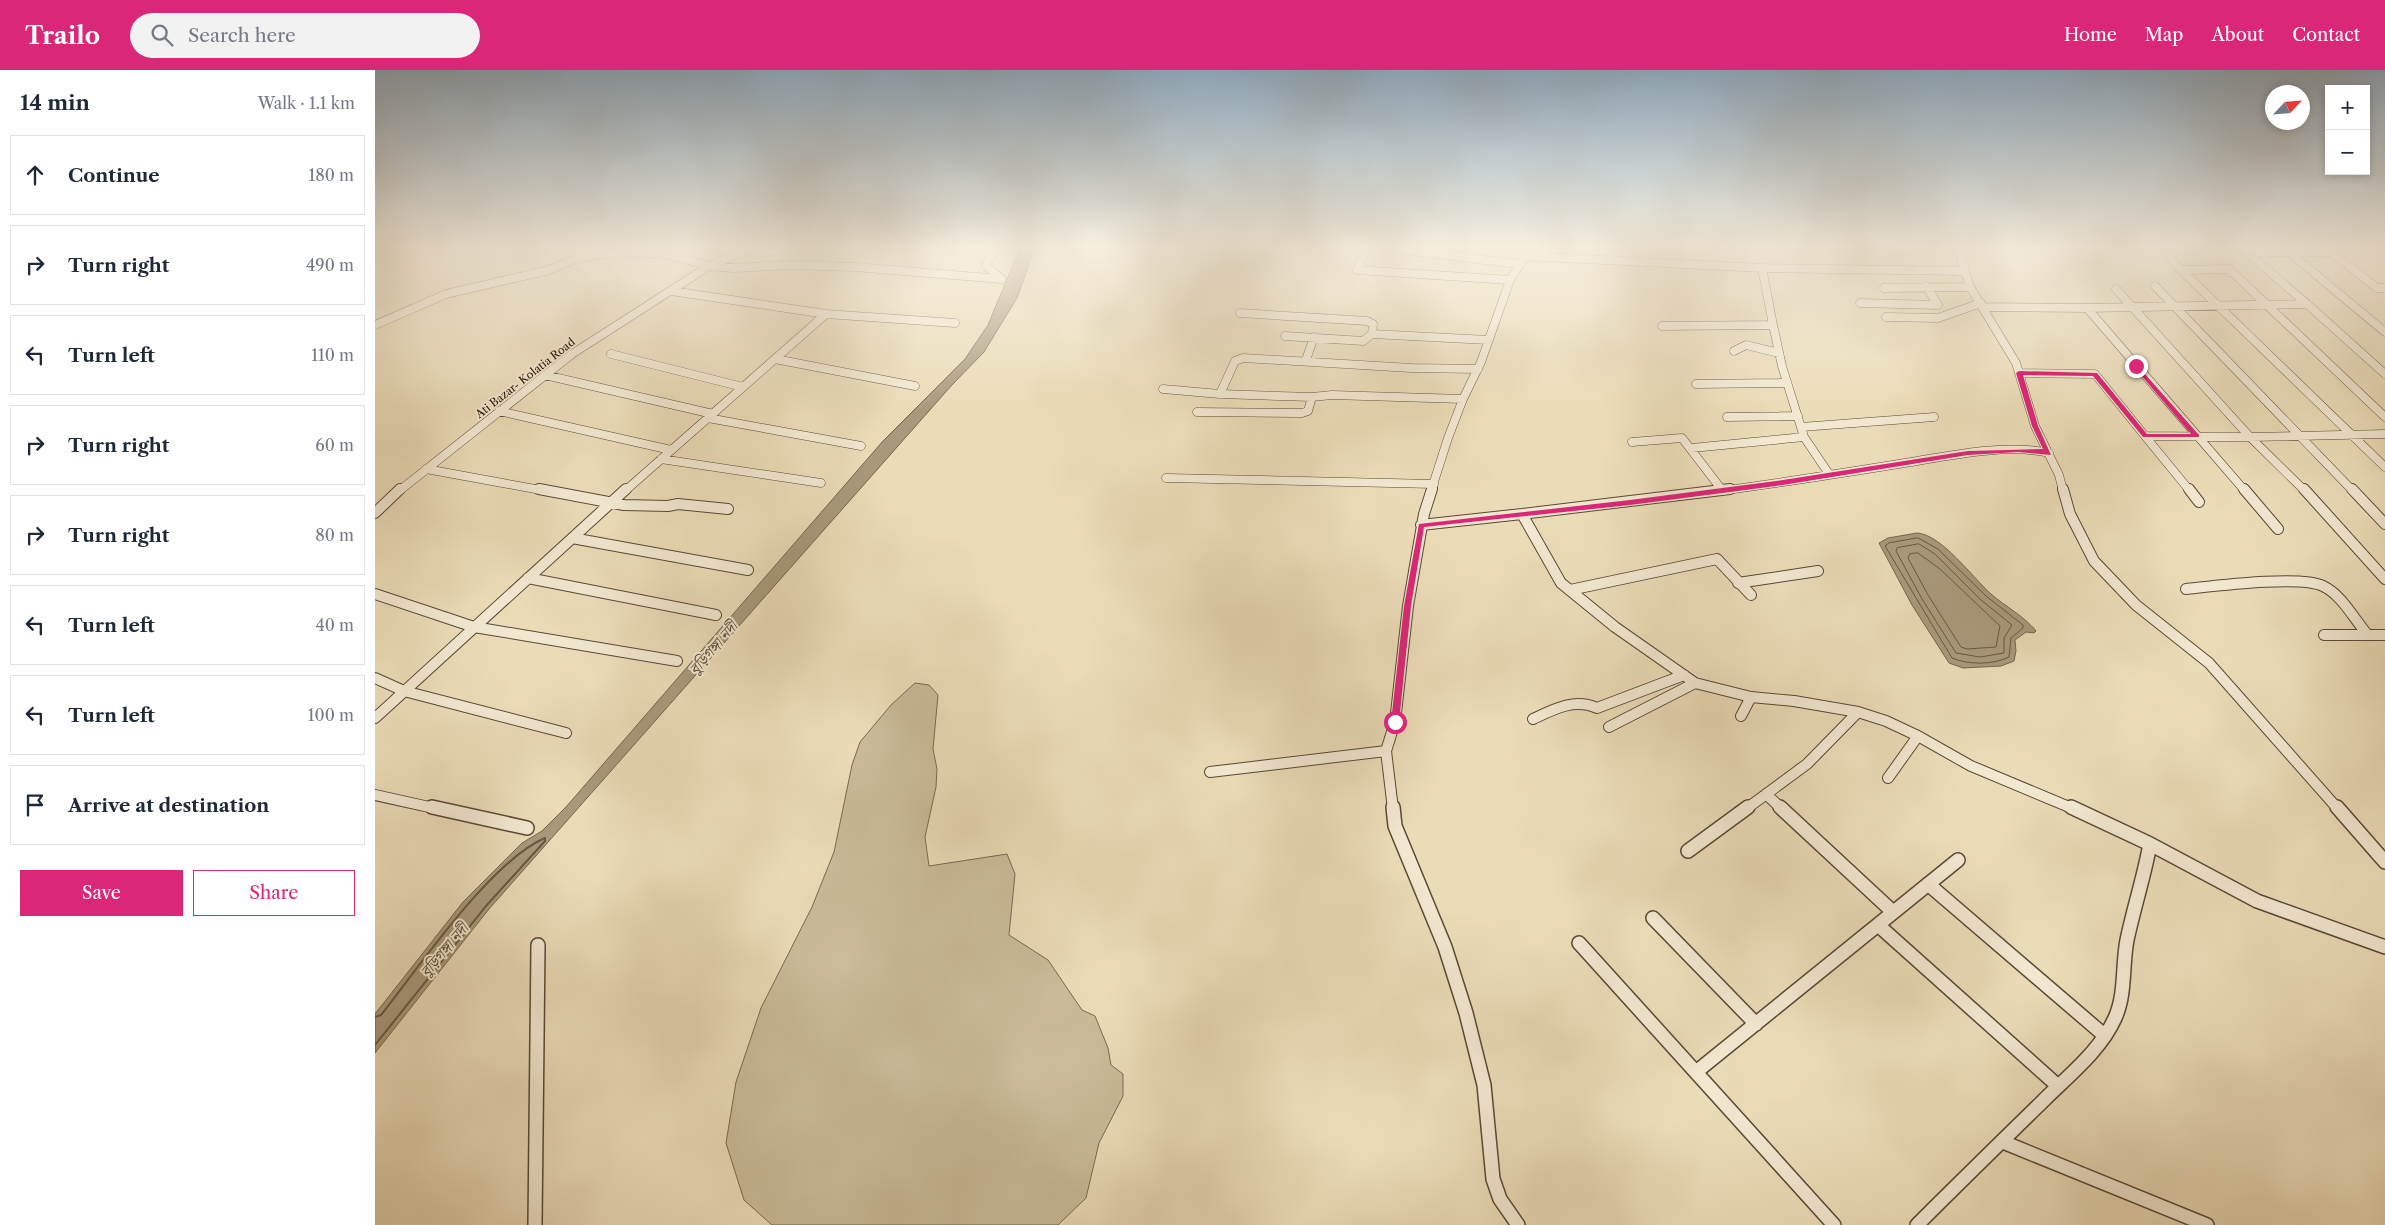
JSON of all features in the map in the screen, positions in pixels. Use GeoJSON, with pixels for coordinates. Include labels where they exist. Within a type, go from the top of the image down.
{"type":"FeatureCollection","features":[{"type":"Feature","properties":{"kind":"street"},"geometry":{"type":"LineString","coordinates":[[375,324],[427,302]]}},
{"type":"Feature","properties":{"kind":"street","name":"Ati Bazar- Kolatia Road"},"geometry":{"type":"LineString","coordinates":[[375,513],[426,469],[572,354],[654,302]]}},
{"type":"Feature","properties":{"kind":"street"},"geometry":{"type":"LineString","coordinates":[[744,302],[826,314],[955,323]]}},
{"type":"Feature","properties":{"kind":"street"},"geometry":{"type":"LineString","coordinates":[[1501,302],[1478,369],[1463,399],[1421,525],[1407,606],[1395,722],[1386,751],[1395,826],[1445,947],[1460,994],[1484,1085],[1493,1178],[1500,1199],[1518,1225]]}},
{"type":"Feature","properties":{"kind":"street"},"geometry":{"type":"LineString","coordinates":[[1769,302],[1779,353],[1804,437],[1829,474]]}},
{"type":"Feature","properties":{"kind":"street"},"geometry":{"type":"LineString","coordinates":[[1860,303],[1938,305],[1936,302]]}},
{"type":"Feature","properties":{"kind":"street"},"geometry":{"type":"LineString","coordinates":[[1980,302],[2016,363],[2035,426],[2059,475],[2070,514],[2095,561],[2135,605],[2209,662],[2385,862]]}},
{"type":"Feature","properties":{"kind":"street"},"geometry":{"type":"LineString","coordinates":[[2128,302],[2250,437],[2314,499],[2385,579]]}},
{"type":"Feature","properties":{"kind":"street"},"geometry":{"type":"LineString","coordinates":[[2171,302],[2385,524]]}},
{"type":"Feature","properties":{"kind":"street"},"geometry":{"type":"LineString","coordinates":[[2214,302],[2385,467]]}},
{"type":"Feature","properties":{"kind":"street"},"geometry":{"type":"LineString","coordinates":[[2264,302],[2385,417]]}},
{"type":"Feature","properties":{"kind":"street"},"geometry":{"type":"LineString","coordinates":[[2305,302],[2385,374]]}},
{"type":"Feature","properties":{"kind":"street"},"geometry":{"type":"LineString","coordinates":[[2349,302],[2385,332]]}},
{"type":"Feature","properties":{"kind":"street"},"geometry":{"type":"LineString","coordinates":[[1886,317],[1938,318],[1982,305],[2133,308],[2307,304]]}},
{"type":"Feature","properties":{"kind":"street"},"geometry":{"type":"LineString","coordinates":[[2087,308],[2278,530]]}},
{"type":"Feature","properties":{"kind":"street"},"geometry":{"type":"LineString","coordinates":[[1240,313],[1367,321],[1373,324],[1372,334],[1363,341],[1285,336]]}},
{"type":"Feature","properties":{"kind":"street"},"geometry":{"type":"LineString","coordinates":[[375,718],[611,503],[826,314]]}},
{"type":"Feature","properties":{"kind":"street"},"geometry":{"type":"LineString","coordinates":[[1661,326],[1773,325]]}},
{"type":"Feature","properties":{"kind":"street"},"geometry":{"type":"LineString","coordinates":[[1372,334],[1488,340]]}},
{"type":"Feature","properties":{"kind":"street"},"geometry":{"type":"LineString","coordinates":[[1305,360],[1314,337]]}},
{"type":"Feature","properties":{"kind":"street"},"geometry":{"type":"LineString","coordinates":[[1734,351],[1746,345],[1779,353]]}},
{"type":"Feature","properties":{"kind":"street"},"geometry":{"type":"LineString","coordinates":[[611,354],[743,387]]}},
{"type":"Feature","properties":{"kind":"street"},"geometry":{"type":"LineString","coordinates":[[1220,394],[1235,361],[1239,358],[1305,360],[1411,368],[1478,369]]}},
{"type":"Feature","properties":{"kind":"street"},"geometry":{"type":"LineString","coordinates":[[775,359],[915,386]]}},
{"type":"Feature","properties":{"kind":"street"},"geometry":{"type":"LineString","coordinates":[[2019,373],[2095,374],[2199,502]]}},
{"type":"Feature","properties":{"kind":"street"},"geometry":{"type":"LineString","coordinates":[[545,375],[710,416],[861,446]]}},
{"type":"Feature","properties":{"kind":"street"},"geometry":{"type":"LineString","coordinates":[[1696,384],[1787,383]]}},
{"type":"Feature","properties":{"kind":"street"},"geometry":{"type":"LineString","coordinates":[[1163,389],[1220,394],[1463,399]]}},
{"type":"Feature","properties":{"kind":"street"},"geometry":{"type":"LineString","coordinates":[[1197,412],[1302,413],[1308,411],[1312,397]]}},
{"type":"Feature","properties":{"kind":"street"},"geometry":{"type":"LineString","coordinates":[[499,411],[671,450]]}},
{"type":"Feature","properties":{"kind":"street"},"geometry":{"type":"LineString","coordinates":[[1727,417],[1798,416]]}},
{"type":"Feature","properties":{"kind":"street"},"geometry":{"type":"LineString","coordinates":[[1801,427],[1934,417]]}},
{"type":"Feature","properties":{"kind":"street"},"geometry":{"type":"LineString","coordinates":[[2145,436],[2250,437],[2385,434]]}},
{"type":"Feature","properties":{"kind":"street"},"geometry":{"type":"LineString","coordinates":[[1632,442],[1678,437],[1692,448],[1722,490]]}},
{"type":"Feature","properties":{"kind":"street"},"geometry":{"type":"LineString","coordinates":[[1692,448],[1804,437]]}},
{"type":"Feature","properties":{"kind":"street"},"geometry":{"type":"LineString","coordinates":[[1421,525],[1630,503],[1776,484],[1968,453],[2018,450],[2049,453]]}},
{"type":"Feature","properties":{"kind":"street"},"geometry":{"type":"LineString","coordinates":[[661,459],[821,483]]}},
{"type":"Feature","properties":{"kind":"street"},"geometry":{"type":"LineString","coordinates":[[426,469],[611,503],[652,506],[678,504],[727,509]]}},
{"type":"Feature","properties":{"kind":"street"},"geometry":{"type":"LineString","coordinates":[[1166,478],[1434,484]]}},
{"type":"Feature","properties":{"kind":"street"},"geometry":{"type":"LineString","coordinates":[[1522,514],[1561,583],[1615,627],[1695,683],[1751,697],[1858,712],[1886,721],[1918,736],[1971,766],[2069,806],[2150,844],[2257,901],[2385,947]]}},
{"type":"Feature","properties":{"kind":"street"},"geometry":{"type":"LineString","coordinates":[[572,538],[747,570]]}},
{"type":"Feature","properties":{"kind":"street"},"geometry":{"type":"LineString","coordinates":[[1570,590],[1717,559],[1751,596]]}},
{"type":"Feature","properties":{"kind":"street"},"geometry":{"type":"LineString","coordinates":[[1738,584],[1818,571]]}},
{"type":"Feature","properties":{"kind":"street"},"geometry":{"type":"LineString","coordinates":[[528,578],[716,615]]}},
{"type":"Feature","properties":{"kind":"street"},"geometry":{"type":"LineString","coordinates":[[2186,589],[2251,584],[2316,583],[2329,590],[2367,634]]}},
{"type":"Feature","properties":{"kind":"street"},"geometry":{"type":"LineString","coordinates":[[375,594],[474,627],[677,661]]}},
{"type":"Feature","properties":{"kind":"street"},"geometry":{"type":"LineString","coordinates":[[2324,634],[2385,635]]}},
{"type":"Feature","properties":{"kind":"street"},"geometry":{"type":"LineString","coordinates":[[1533,719],[1577,701],[1588,702],[1597,708],[1684,675]]}},
{"type":"Feature","properties":{"kind":"street"},"geometry":{"type":"LineString","coordinates":[[375,678],[404,691],[566,734]]}},
{"type":"Feature","properties":{"kind":"street"},"geometry":{"type":"LineString","coordinates":[[1609,727],[1695,683]]}},
{"type":"Feature","properties":{"kind":"street"},"geometry":{"type":"LineString","coordinates":[[1741,716],[1751,697]]}},
{"type":"Feature","properties":{"kind":"street"},"geometry":{"type":"LineString","coordinates":[[1688,851],[1807,764],[1858,712]]}},
{"type":"Feature","properties":{"kind":"street"},"geometry":{"type":"LineString","coordinates":[[1888,778],[1918,736]]}},
{"type":"Feature","properties":{"kind":"street"},"geometry":{"type":"LineString","coordinates":[[1210,772],[1279,763],[1328,760],[1386,751]]}},
{"type":"Feature","properties":{"kind":"street"},"geometry":{"type":"LineString","coordinates":[[1766,794],[1893,912]]}},
{"type":"Feature","properties":{"kind":"street"},"geometry":{"type":"LineString","coordinates":[[375,795],[527,828]]}},
{"type":"Feature","properties":{"kind":"street"},"geometry":{"type":"LineString","coordinates":[[1917,1225],[2058,1086],[2104,1035],[2116,1017],[2120,1002],[2127,941],[2144,878],[2150,844]]}},
{"type":"Feature","properties":{"kind":"street"},"geometry":{"type":"LineString","coordinates":[[1696,1072],[1958,860]]}},
{"type":"Feature","properties":{"kind":"street"},"geometry":{"type":"LineString","coordinates":[[1928,884],[2104,1035]]}},
{"type":"Feature","properties":{"kind":"street"},"geometry":{"type":"LineString","coordinates":[[1653,918],[1755,1024]]}},
{"type":"Feature","properties":{"kind":"street"},"geometry":{"type":"LineString","coordinates":[[1878,925],[2058,1086]]}},
{"type":"Feature","properties":{"kind":"street"},"geometry":{"type":"LineString","coordinates":[[1579,943],[1834,1225]]}},
{"type":"Feature","properties":{"kind":"street"},"geometry":{"type":"LineString","coordinates":[[535,1225],[538,945]]}},
{"type":"Feature","properties":{"kind":"street"},"geometry":{"type":"LineString","coordinates":[[2003,1142],[2207,1225]]}},
{"type":"Feature","properties":{"kind":"shaded area"},"geometry":{"type":"Polygon","coordinates":[[[915,683],[929,685],[938,695],[933,749],[937,769],[936,787],[925,837],[929,866],[1007,854],[1015,874],[1009,935],[1048,960],[1082,1010],[1095,1016],[1108,1048],[1111,1065],[1123,1074],[1123,1096],[1099,1143],[1086,1198],[1058,1225],[772,1225],[744,1200],[726,1143],[736,1082],[761,1008],[812,907],[834,852],[852,765],[860,742],[891,705],[915,683]]]}},
{"type":"Feature","properties":{"kind":"water","name":"বুড়িগঙ্গা নদী"},"geometry":{"type":"Polygon","coordinates":[[[998,302],[1015,302],[984,352],[951,386],[489,909],[375,1053],[375,1014],[463,902],[522,843],[542,831],[566,807],[883,441],[965,359],[988,325],[998,302]]]}},
{"type":"Feature","properties":{"kind":"water"},"geometry":{"type":"Polygon","coordinates":[[[1917,533],[1926,535],[1946,549],[1991,594],[2036,631],[2034,633],[2026,632],[2015,640],[2016,651],[2014,661],[2001,666],[1963,668],[1949,663],[1912,605],[1879,543],[1888,538],[1917,533]]]}},
{"type":"Feature","properties":{"kind":"route"},"geometry":{"type":"LineString","coordinates":[[1395,722],[1407,606],[1421,525],[1630,503],[1709,491],[1776,484],[1968,453],[2018,450],[2049,453],[2035,426],[2019,373],[2095,374],[2145,436],[2196,436],[2136,366]]}}]}
